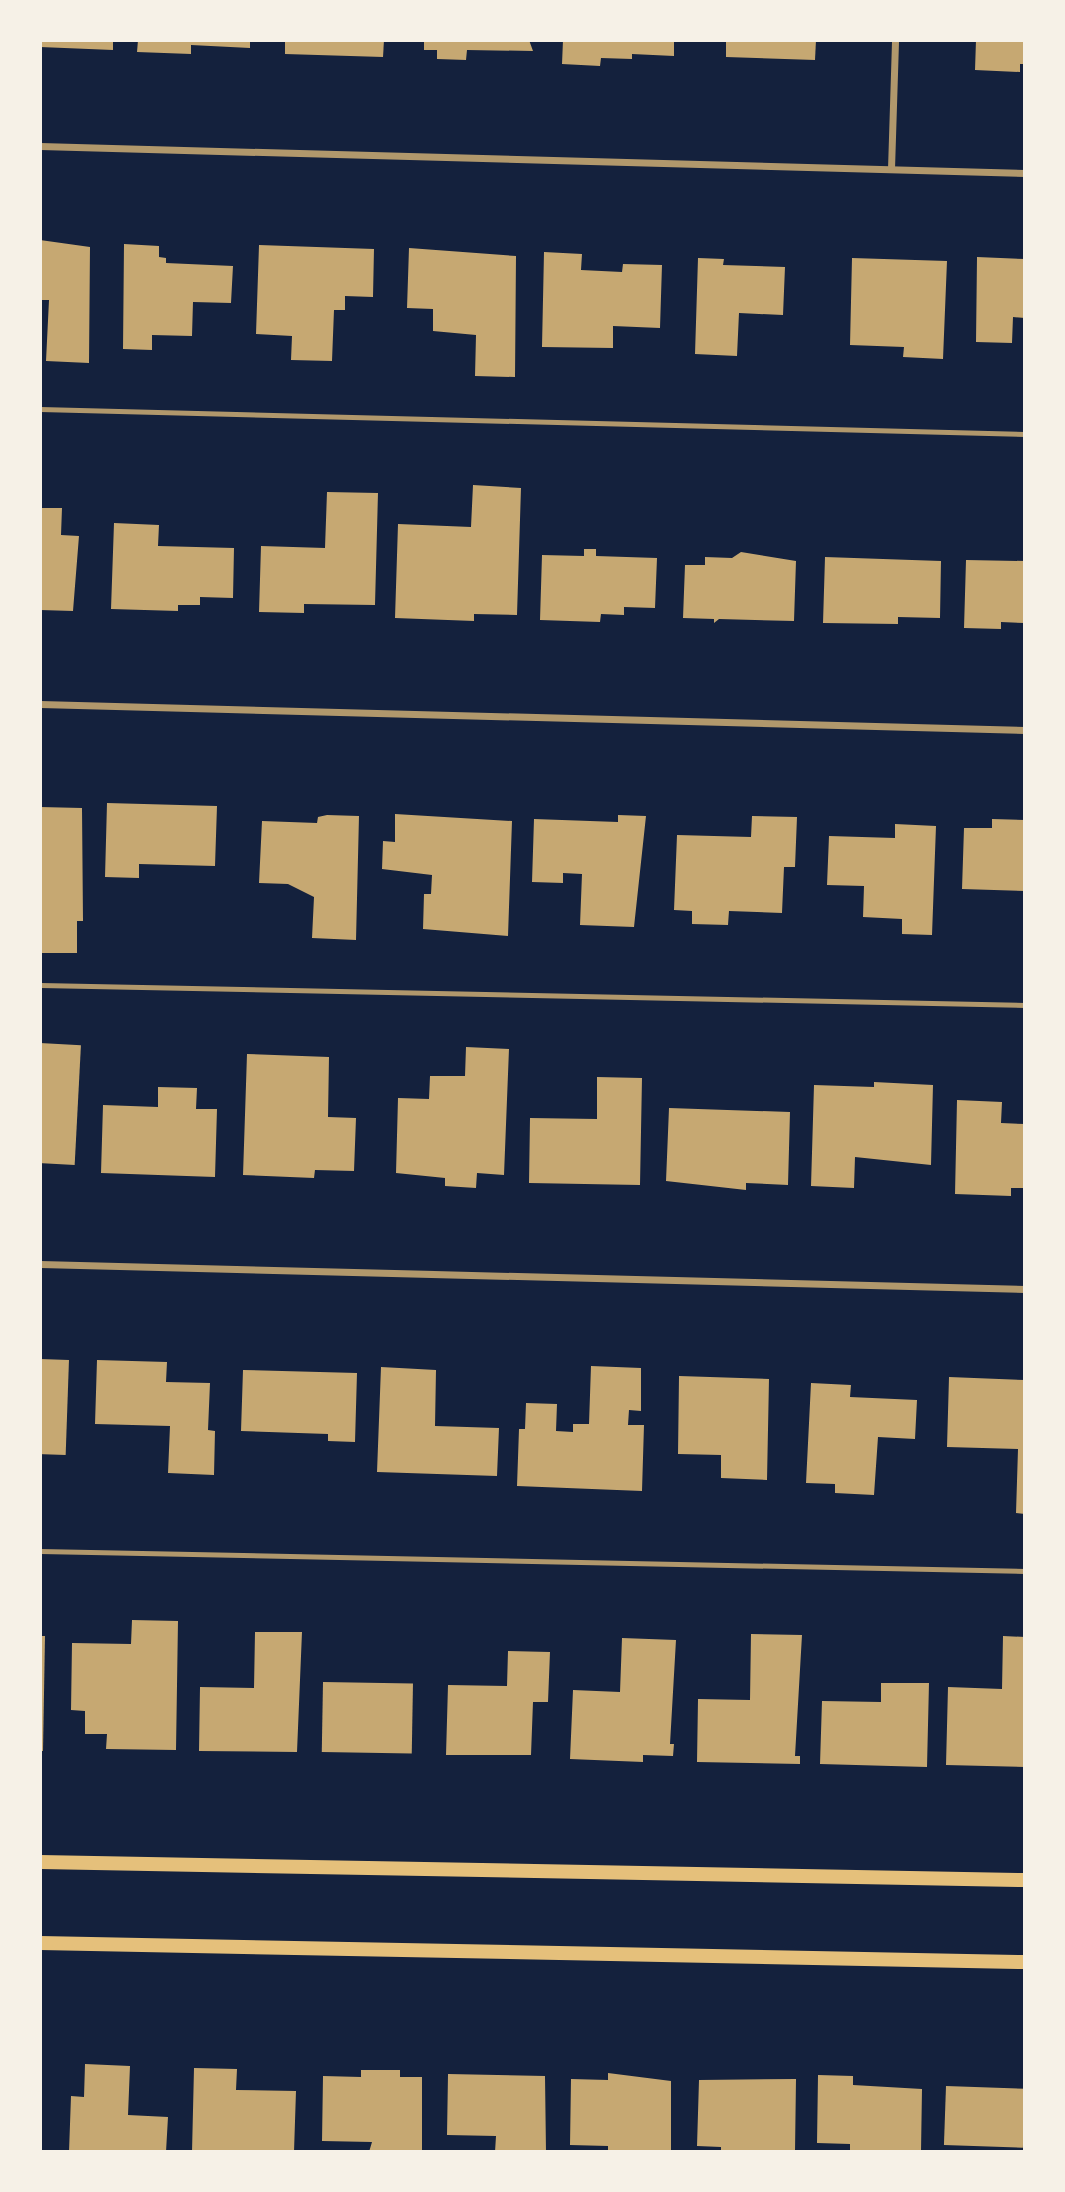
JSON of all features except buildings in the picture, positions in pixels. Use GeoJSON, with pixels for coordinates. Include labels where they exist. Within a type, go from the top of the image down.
{"type":"FeatureCollection","features":[{"type":"Feature","properties":{"kind":"main road"},"geometry":{"type":"LineString","coordinates":[[40,1862],[1025,1880]]}},
{"type":"Feature","properties":{"kind":"main road"},"geometry":{"type":"LineString","coordinates":[[40,1942],[1025,1962]]}},
{"type":"Feature","properties":{"kind":"street"},"geometry":{"type":"LineString","coordinates":[[891,169],[895,40]]}},
{"type":"Feature","properties":{"kind":"street"},"geometry":{"type":"LineString","coordinates":[[40,146],[1025,173]]}},
{"type":"Feature","properties":{"kind":"street"},"geometry":{"type":"LineString","coordinates":[[40,704],[1025,730]]}},
{"type":"Feature","properties":{"kind":"street"},"geometry":{"type":"LineString","coordinates":[[40,1264],[1025,1289]]}},
{"type":"Feature","properties":{"kind":"lane"},"geometry":{"type":"LineString","coordinates":[[40,409],[1025,434]]}},
{"type":"Feature","properties":{"kind":"lane"},"geometry":{"type":"LineString","coordinates":[[40,985],[1025,1005]]}},
{"type":"Feature","properties":{"kind":"lane"},"geometry":{"type":"LineString","coordinates":[[40,1551],[1025,1571]]}}]}
